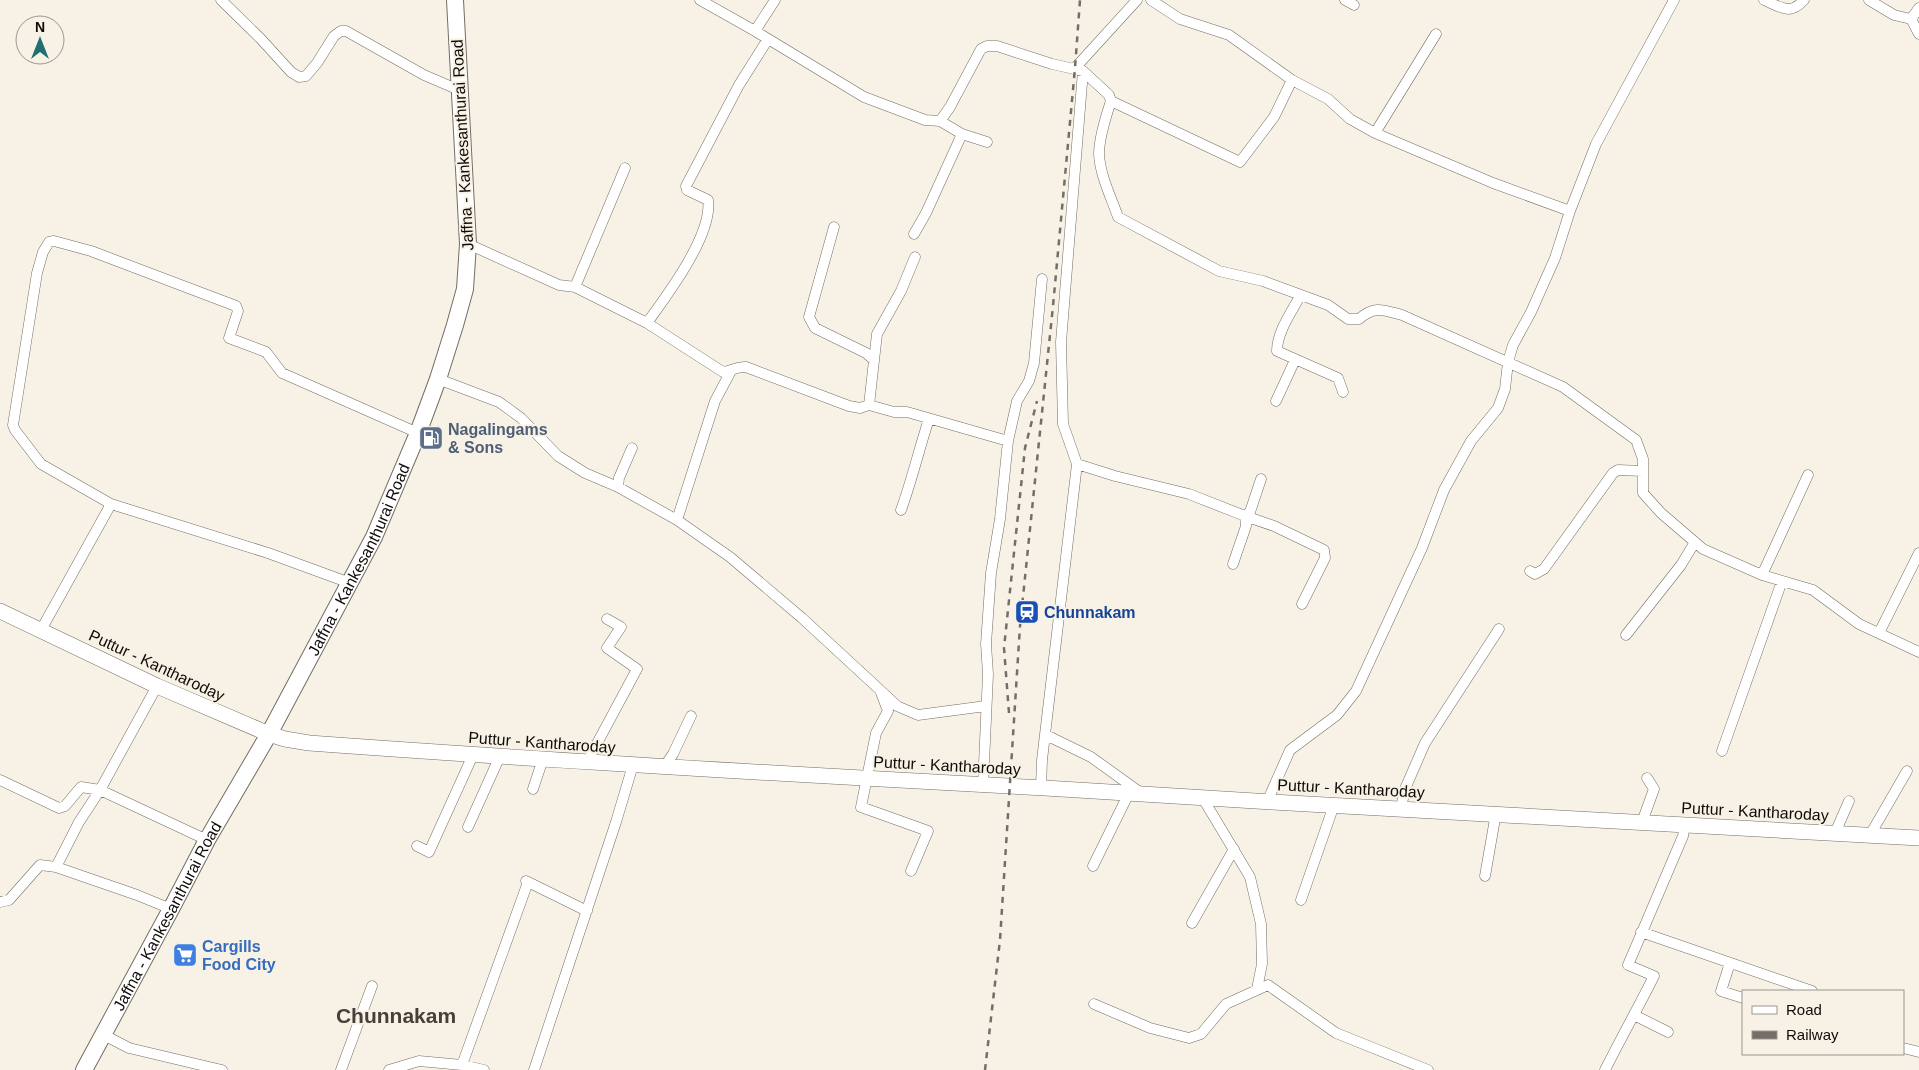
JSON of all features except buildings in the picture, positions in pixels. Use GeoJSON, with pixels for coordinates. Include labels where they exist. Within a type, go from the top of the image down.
{"type":"FeatureCollection","features":[{"type":"Feature","properties":{"kind":"main road","name":"Jaffna - Kankesanthurai Road"},"geometry":{"type":"LineString","coordinates":[[84,1070],[207,840],[269,734],[374,537],[418,434],[438,380],[465,289],[468,244],[455,0]]}},
{"type":"Feature","properties":{"kind":"main road","name":"Puttur - Kantharoday"},"geometry":{"type":"LineString","coordinates":[[0,611],[157,686],[269,734],[309,743],[473,755],[983,786],[1041,787],[1267,802],[1496,813],[1919,838]]}},
{"type":"Feature","properties":{"kind":"street"},"geometry":{"type":"LineString","coordinates":[[221,0],[291,72],[299,77],[306,76],[338,33],[346,31],[424,75],[459,90]]}},
{"type":"Feature","properties":{"kind":"street"},"geometry":{"type":"LineString","coordinates":[[700,0],[864,97],[925,120],[940,121],[962,134],[987,142]]}},
{"type":"Feature","properties":{"kind":"street"},"geometry":{"type":"LineString","coordinates":[[755,31],[775,0]]}},
{"type":"Feature","properties":{"kind":"street"},"geometry":{"type":"LineString","coordinates":[[1041,787],[1077,464],[1063,424],[1061,342],[1079,69],[1137,0]]}},
{"type":"Feature","properties":{"kind":"street"},"geometry":{"type":"LineString","coordinates":[[1151,0],[1180,19],[1229,35],[1292,80],[1328,99],[1350,119],[1375,133],[1493,183],[1570,210]]}},
{"type":"Feature","properties":{"kind":"street"},"geometry":{"type":"LineString","coordinates":[[1267,802],[1290,750],[1337,715],[1356,692],[1422,548],[1444,490],[1471,441],[1498,408],[1505,390],[1508,362],[1513,345],[1531,312],[1555,258],[1570,210],[1596,144],[1674,0]]}},
{"type":"Feature","properties":{"kind":"street"},"geometry":{"type":"LineString","coordinates":[[1764,0],[1788,10],[1797,8],[1804,0]]}},
{"type":"Feature","properties":{"kind":"street"},"geometry":{"type":"LineString","coordinates":[[1869,0],[1894,15],[1911,19],[1919,34]]}},
{"type":"Feature","properties":{"kind":"street"},"geometry":{"type":"LineString","coordinates":[[1911,19],[1919,8]]}},
{"type":"Feature","properties":{"kind":"street"},"geometry":{"type":"LineString","coordinates":[[1375,133],[1436,34]]}},
{"type":"Feature","properties":{"kind":"street"},"geometry":{"type":"LineString","coordinates":[[647,323],[684,270],[704,230],[709,208],[708,200],[687,190],[686,186],[740,85],[768,39]]}},
{"type":"Feature","properties":{"kind":"street"},"geometry":{"type":"LineString","coordinates":[[940,121],[950,107],[981,49],[987,46],[997,46],[1052,64],[1079,69],[1109,95],[1111,101],[1099,153],[1103,173],[1118,217],[1219,271],[1263,281],[1328,305],[1348,319],[1358,319],[1367,312],[1378,309],[1402,315],[1563,386],[1636,440],[1643,459],[1643,493],[1661,513],[1703,549],[1762,575],[1814,590],[1859,624],[1919,652]]}},
{"type":"Feature","properties":{"kind":"street"},"geometry":{"type":"LineString","coordinates":[[1111,101],[1240,162],[1274,117],[1292,80]]}},
{"type":"Feature","properties":{"kind":"street"},"geometry":{"type":"LineString","coordinates":[[914,234],[926,213],[962,134]]}},
{"type":"Feature","properties":{"kind":"street"},"geometry":{"type":"LineString","coordinates":[[574,287],[625,168]]}},
{"type":"Feature","properties":{"kind":"street"},"geometry":{"type":"LineString","coordinates":[[834,227],[808,317],[815,328],[866,353],[874,360]]}},
{"type":"Feature","properties":{"kind":"street"},"geometry":{"type":"LineString","coordinates":[[350,583],[268,552],[111,504],[41,464],[13,425],[37,273],[43,252],[49,242],[54,241],[91,251],[236,306],[238,311],[228,338],[266,352],[282,373],[418,434]]}},
{"type":"Feature","properties":{"kind":"street"},"geometry":{"type":"LineString","coordinates":[[468,244],[559,285],[574,287],[647,323],[723,372],[731,371],[739,366],[746,367],[849,406],[860,408],[869,405],[894,412],[907,412],[1008,441]]}},
{"type":"Feature","properties":{"kind":"street"},"geometry":{"type":"LineString","coordinates":[[869,405],[877,334],[901,291],[915,257]]}},
{"type":"Feature","properties":{"kind":"street"},"geometry":{"type":"LineString","coordinates":[[983,786],[988,674],[986,644],[991,573],[1000,518],[1008,441],[1016,402],[1029,381],[1034,363],[1042,279]]}},
{"type":"Feature","properties":{"kind":"street"},"geometry":{"type":"LineString","coordinates":[[1300,296],[1286,322],[1277,344],[1277,352],[1338,378],[1343,392]]}},
{"type":"Feature","properties":{"kind":"street"},"geometry":{"type":"LineString","coordinates":[[1276,401],[1295,360]]}},
{"type":"Feature","properties":{"kind":"street"},"geometry":{"type":"LineString","coordinates":[[677,520],[715,401],[731,371]]}},
{"type":"Feature","properties":{"kind":"street"},"geometry":{"type":"LineString","coordinates":[[438,380],[499,402],[521,418],[558,456],[585,473],[618,487],[677,520],[737,563],[802,618],[897,706],[918,715],[986,706]]}},
{"type":"Feature","properties":{"kind":"street"},"geometry":{"type":"LineString","coordinates":[[901,510],[929,419]]}},
{"type":"Feature","properties":{"kind":"street"},"geometry":{"type":"LineString","coordinates":[[618,487],[619,478],[632,448]]}},
{"type":"Feature","properties":{"kind":"street"},"geometry":{"type":"LineString","coordinates":[[1077,464],[1115,476],[1189,494],[1274,526],[1324,550],[1324,558],[1302,604]]}},
{"type":"Feature","properties":{"kind":"street"},"geometry":{"type":"LineString","coordinates":[[1530,571],[1535,574],[1544,568],[1612,473],[1618,470],[1643,471]]}},
{"type":"Feature","properties":{"kind":"street"},"geometry":{"type":"LineString","coordinates":[[1762,575],[1808,475]]}},
{"type":"Feature","properties":{"kind":"street"},"geometry":{"type":"LineString","coordinates":[[1245,516],[1250,512],[1261,479]]}},
{"type":"Feature","properties":{"kind":"street"},"geometry":{"type":"LineString","coordinates":[[41,630],[111,504]]}},
{"type":"Feature","properties":{"kind":"street"},"geometry":{"type":"LineString","coordinates":[[1233,564],[1246,526],[1245,516]]}},
{"type":"Feature","properties":{"kind":"street"},"geometry":{"type":"LineString","coordinates":[[1626,634],[1681,565],[1694,542]]}},
{"type":"Feature","properties":{"kind":"street"},"geometry":{"type":"LineString","coordinates":[[1879,633],[1919,553]]}},
{"type":"Feature","properties":{"kind":"street"},"geometry":{"type":"LineString","coordinates":[[1722,751],[1782,581]]}},
{"type":"Feature","properties":{"kind":"street"},"geometry":{"type":"LineString","coordinates":[[587,762],[637,669],[607,648],[621,627],[607,618]]}},
{"type":"Feature","properties":{"kind":"street"},"geometry":{"type":"LineString","coordinates":[[1401,808],[1405,788],[1426,743],[1499,629]]}},
{"type":"Feature","properties":{"kind":"street"},"geometry":{"type":"LineString","coordinates":[[56,867],[79,822],[100,790],[157,686]]}},
{"type":"Feature","properties":{"kind":"street"},"geometry":{"type":"LineString","coordinates":[[880,690],[888,710],[876,733],[861,807],[928,831],[911,871]]}},
{"type":"Feature","properties":{"kind":"street"},"geometry":{"type":"LineString","coordinates":[[664,767],[673,754],[690,716]]}},
{"type":"Feature","properties":{"kind":"street"},"geometry":{"type":"LineString","coordinates":[[1046,735],[1091,757],[1136,794],[1093,866]]}},
{"type":"Feature","properties":{"kind":"street"},"geometry":{"type":"LineString","coordinates":[[417,846],[429,852],[473,755]]}},
{"type":"Feature","properties":{"kind":"street"},"geometry":{"type":"LineString","coordinates":[[468,827],[500,756]]}},
{"type":"Feature","properties":{"kind":"street"},"geometry":{"type":"LineString","coordinates":[[533,790],[543,759]]}},
{"type":"Feature","properties":{"kind":"street"},"geometry":{"type":"LineString","coordinates":[[534,1070],[633,765]]}},
{"type":"Feature","properties":{"kind":"street"},"geometry":{"type":"LineString","coordinates":[[1870,836],[1907,771]]}},
{"type":"Feature","properties":{"kind":"street"},"geometry":{"type":"LineString","coordinates":[[1642,822],[1654,788],[1648,778]]}},
{"type":"Feature","properties":{"kind":"street"},"geometry":{"type":"LineString","coordinates":[[0,780],[59,808],[65,806],[81,787],[100,790],[207,840]]}},
{"type":"Feature","properties":{"kind":"street"},"geometry":{"type":"LineString","coordinates":[[1202,797],[1250,876],[1261,924],[1262,964],[1257,989]]}},
{"type":"Feature","properties":{"kind":"street"},"geometry":{"type":"LineString","coordinates":[[1835,833],[1849,801]]}},
{"type":"Feature","properties":{"kind":"street"},"geometry":{"type":"LineString","coordinates":[[1301,900],[1334,805]]}},
{"type":"Feature","properties":{"kind":"street"},"geometry":{"type":"LineString","coordinates":[[1485,876],[1496,813]]}},
{"type":"Feature","properties":{"kind":"street"},"geometry":{"type":"LineString","coordinates":[[1606,1070],[1625,1028],[1634,1016],[1654,976],[1628,966],[1683,836],[1685,824]]}},
{"type":"Feature","properties":{"kind":"street"},"geometry":{"type":"LineString","coordinates":[[1192,923],[1234,849]]}},
{"type":"Feature","properties":{"kind":"street"},"geometry":{"type":"LineString","coordinates":[[0,902],[9,900],[40,865],[56,867],[171,909]]}},
{"type":"Feature","properties":{"kind":"street"},"geometry":{"type":"LineString","coordinates":[[462,1065],[527,881],[587,911]]}},
{"type":"Feature","properties":{"kind":"street"},"geometry":{"type":"LineString","coordinates":[[1641,932],[1809,990]]}},
{"type":"Feature","properties":{"kind":"street"},"geometry":{"type":"LineString","coordinates":[[1730,963],[1721,991],[1742,998]]}},
{"type":"Feature","properties":{"kind":"street"},"geometry":{"type":"LineString","coordinates":[[1094,1004],[1150,1028],[1189,1038],[1201,1034],[1226,1004],[1268,984],[1336,1033],[1428,1070]]}},
{"type":"Feature","properties":{"kind":"street"},"geometry":{"type":"LineString","coordinates":[[341,1070],[372,986]]}},
{"type":"Feature","properties":{"kind":"street"},"geometry":{"type":"LineString","coordinates":[[1634,1016],[1668,1032]]}},
{"type":"Feature","properties":{"kind":"street"},"geometry":{"type":"LineString","coordinates":[[104,1035],[129,1048],[222,1070]]}},
{"type":"Feature","properties":{"kind":"street"},"geometry":{"type":"LineString","coordinates":[[1904,1048],[1919,1052]]}},
{"type":"Feature","properties":{"kind":"street"},"geometry":{"type":"LineString","coordinates":[[388,1070],[419,1061],[433,1066],[462,1065],[484,1070]]}},
{"type":"Feature","properties":{"kind":"railway"},"geometry":{"type":"LineString","coordinates":[[985,1070],[1000,940],[1020,626],[1053,306],[1080,0]]}},
{"type":"Feature","properties":{"kind":"railway"},"geometry":{"type":"LineString","coordinates":[[1009,713],[1004,648],[1025,448],[1037,401]]}},
{"type":"Feature","properties":{"kind":"place","name":"Nagalingams & Sons"},"geometry":{"type":"Point","coordinates":[431,438]}},
{"type":"Feature","properties":{"kind":"place","name":"Chunnakam"},"geometry":{"type":"Point","coordinates":[1027,612]}},
{"type":"Feature","properties":{"kind":"place","name":"Cargills Food City"},"geometry":{"type":"Point","coordinates":[185,955]}},
{"type":"Feature","properties":{"kind":"district","name":"Chunnakam"},"geometry":{"type":"Point","coordinates":[396,1016]}}]}
